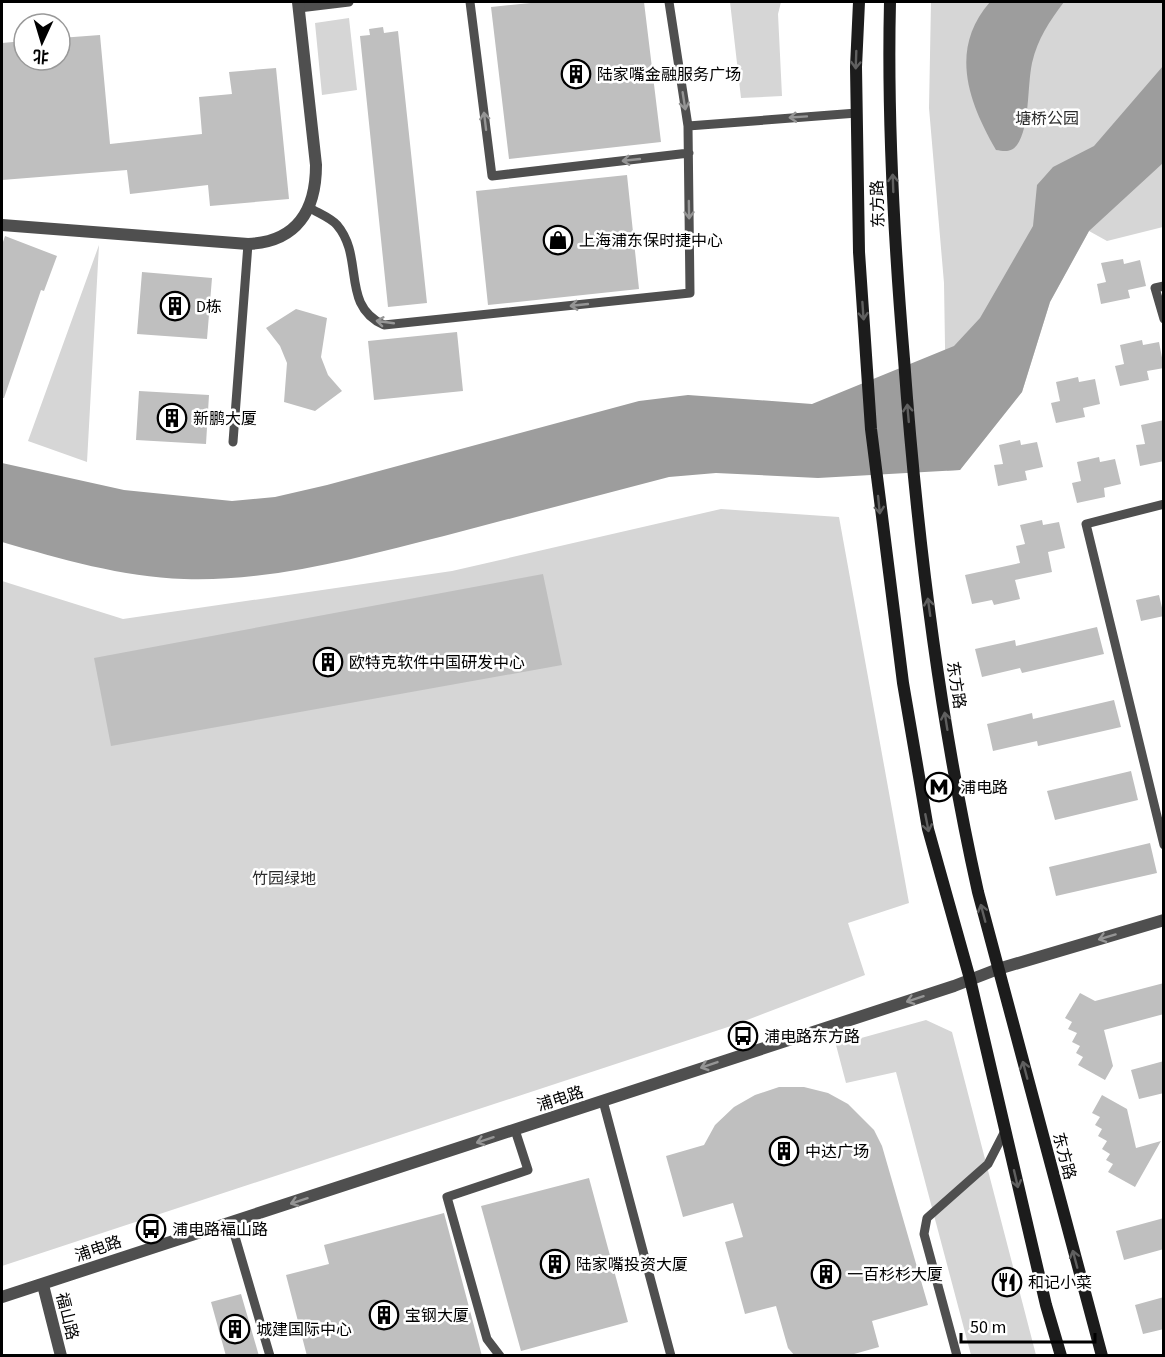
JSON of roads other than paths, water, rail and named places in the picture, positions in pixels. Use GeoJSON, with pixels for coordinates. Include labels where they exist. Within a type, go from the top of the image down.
{"type":"FeatureCollection","features":[{"type":"Feature","properties":{"kind":"main road","name":"东方路"},"geometry":{"type":"LineString","coordinates":[[859,2],[857,113],[859,252],[871,429],[903,683],[928,829],[970,979],[1046,1305],[1061,1356]]}},
{"type":"Feature","properties":{"kind":"main road","name":"东方路"},"geometry":{"type":"LineString","coordinates":[[890,2],[889,57],[895,242],[921,557],[937,665],[961,814],[998,969],[1102,1356]]}},
{"type":"Feature","properties":{"kind":"street"},"geometry":{"type":"LineString","coordinates":[[2,225],[248,244],[264,243],[283,236],[299,223],[310,207],[316,187],[316,165],[298,5]]}},
{"type":"Feature","properties":{"kind":"street","name":"浦电路"},"geometry":{"type":"LineString","coordinates":[[2,1297],[954,987],[998,969],[1164,920]]}},
{"type":"Feature","properties":{"kind":"street","name":"福山路"},"geometry":{"type":"LineString","coordinates":[[43,1285],[61,1356]]}},
{"type":"Feature","properties":{"kind":"lane"},"geometry":{"type":"LineString","coordinates":[[298,5],[349,2]]}},
{"type":"Feature","properties":{"kind":"lane"},"geometry":{"type":"LineString","coordinates":[[470,2],[492,176],[689,153]]}},
{"type":"Feature","properties":{"kind":"lane"},"geometry":{"type":"LineString","coordinates":[[310,207],[337,225],[352,257],[360,306],[369,318],[384,325],[690,293],[688,126],[669,2]]}},
{"type":"Feature","properties":{"kind":"lane"},"geometry":{"type":"LineString","coordinates":[[688,126],[857,113]]}},
{"type":"Feature","properties":{"kind":"lane"},"geometry":{"type":"LineString","coordinates":[[233,442],[248,244]]}},
{"type":"Feature","properties":{"kind":"lane"},"geometry":{"type":"LineString","coordinates":[[1164,286],[1155,288],[1164,319]]}},
{"type":"Feature","properties":{"kind":"lane"},"geometry":{"type":"LineString","coordinates":[[1164,504],[1086,524],[1164,845]]}},
{"type":"Feature","properties":{"kind":"lane"},"geometry":{"type":"LineString","coordinates":[[603,1101],[671,1356]]}},
{"type":"Feature","properties":{"kind":"lane"},"geometry":{"type":"LineString","coordinates":[[500,1356],[487,1339],[447,1197],[528,1170],[515,1130]]}},
{"type":"Feature","properties":{"kind":"lane"},"geometry":{"type":"LineString","coordinates":[[957,1356],[924,1234],[927,1218],[988,1164],[1005,1131]]}},
{"type":"Feature","properties":{"kind":"lane"},"geometry":{"type":"LineString","coordinates":[[231,1223],[270,1356]]}},
{"type":"Feature","properties":{"kind":"place","name":"陆家嘴金融服务广场"},"geometry":{"type":"Point","coordinates":[576,74]}},
{"type":"Feature","properties":{"kind":"place","name":"上海浦东保时捷中心"},"geometry":{"type":"Point","coordinates":[558,240]}},
{"type":"Feature","properties":{"kind":"place","name":"D栋"},"geometry":{"type":"Point","coordinates":[175,306]}},
{"type":"Feature","properties":{"kind":"place","name":"新鹏大厦"},"geometry":{"type":"Point","coordinates":[172,418]}},
{"type":"Feature","properties":{"kind":"place","name":"欧特克软件中国研发中心"},"geometry":{"type":"Point","coordinates":[328,662]}},
{"type":"Feature","properties":{"kind":"place","name":"浦电路"},"geometry":{"type":"Point","coordinates":[939,787]}},
{"type":"Feature","properties":{"kind":"place","name":"浦电路东方路"},"geometry":{"type":"Point","coordinates":[743,1036]}},
{"type":"Feature","properties":{"kind":"place","name":"中达广场"},"geometry":{"type":"Point","coordinates":[784,1151]}},
{"type":"Feature","properties":{"kind":"place","name":"浦电路福山路"},"geometry":{"type":"Point","coordinates":[151,1229]}},
{"type":"Feature","properties":{"kind":"place","name":"陆家嘴投资大厦"},"geometry":{"type":"Point","coordinates":[555,1264]}},
{"type":"Feature","properties":{"kind":"place","name":"一百杉杉大厦"},"geometry":{"type":"Point","coordinates":[826,1274]}},
{"type":"Feature","properties":{"kind":"place","name":"和记小菜"},"geometry":{"type":"Point","coordinates":[1007,1282]}},
{"type":"Feature","properties":{"kind":"place","name":"宝钢大厦"},"geometry":{"type":"Point","coordinates":[384,1315]}},
{"type":"Feature","properties":{"kind":"place","name":"城建国际中心"},"geometry":{"type":"Point","coordinates":[235,1329]}},
{"type":"Feature","properties":{"kind":"park label","name":"塘桥公园"},"geometry":{"type":"Point","coordinates":[1047,118]}},
{"type":"Feature","properties":{"kind":"park label","name":"竹园绿地"},"geometry":{"type":"Point","coordinates":[284,878]}}]}
